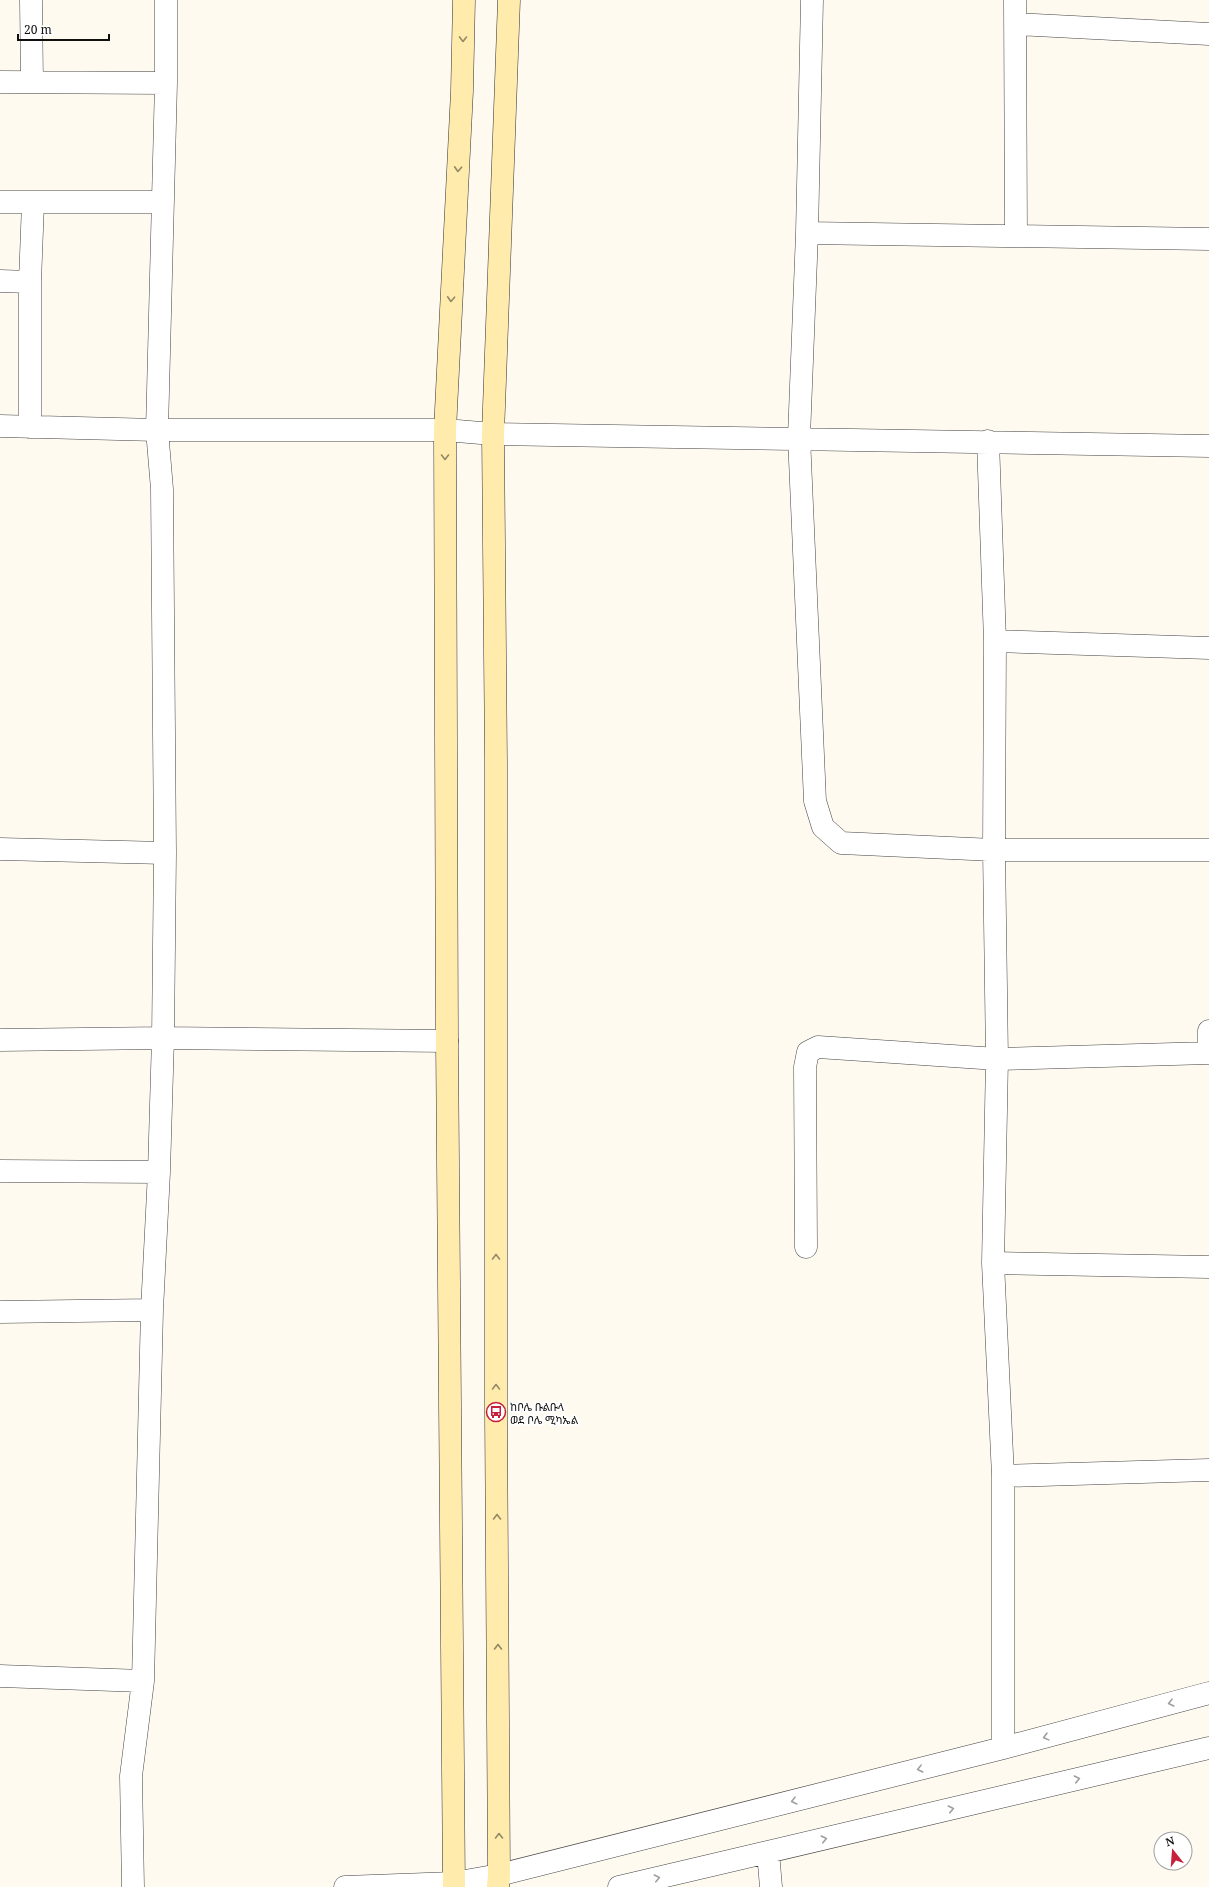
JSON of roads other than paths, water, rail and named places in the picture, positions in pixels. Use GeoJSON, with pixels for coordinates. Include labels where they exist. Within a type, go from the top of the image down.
{"type":"FeatureCollection","features":[{"type":"Feature","properties":{"kind":"main road"},"geometry":{"type":"LineString","coordinates":[[454,1885],[447,1041],[445,430],[462,91],[464,0]]}},
{"type":"Feature","properties":{"kind":"main road"},"geometry":{"type":"LineString","coordinates":[[498,1881],[496,763],[493,434],[509,0]]}},
{"type":"Feature","properties":{"kind":"street"},"geometry":{"type":"LineString","coordinates":[[31,0],[32,82]]}},
{"type":"Feature","properties":{"kind":"street"},"geometry":{"type":"LineString","coordinates":[[133,1887],[131,1776],[143,1681],[152,1310],[159,1172],[162,1038],[165,853],[162,489],[158,430],[166,83],[166,0]]}},
{"type":"Feature","properties":{"kind":"street"},"geometry":{"type":"LineString","coordinates":[[812,0],[807,233],[799,438],[815,801],[823,827],[841,843],[994,850],[1209,850]]}},
{"type":"Feature","properties":{"kind":"street"},"geometry":{"type":"LineString","coordinates":[[1015,0],[1016,236]]}},
{"type":"Feature","properties":{"kind":"street"},"geometry":{"type":"LineString","coordinates":[[1015,24],[1209,34]]}},
{"type":"Feature","properties":{"kind":"street"},"geometry":{"type":"LineString","coordinates":[[0,82],[166,83]]}},
{"type":"Feature","properties":{"kind":"street"},"geometry":{"type":"LineString","coordinates":[[0,202],[163,202]]}},
{"type":"Feature","properties":{"kind":"street"},"geometry":{"type":"LineString","coordinates":[[30,427],[30,282],[33,203]]}},
{"type":"Feature","properties":{"kind":"street"},"geometry":{"type":"LineString","coordinates":[[807,233],[1209,239]]}},
{"type":"Feature","properties":{"kind":"street"},"geometry":{"type":"LineString","coordinates":[[0,281],[30,282]]}},
{"type":"Feature","properties":{"kind":"street"},"geometry":{"type":"LineString","coordinates":[[0,426],[158,430],[445,430],[493,434],[988,441],[1209,446]]}},
{"type":"Feature","properties":{"kind":"street"},"geometry":{"type":"LineString","coordinates":[[988,441],[995,641],[994,850],[997,1059],[993,1263],[1003,1476],[1003,1748]]}},
{"type":"Feature","properties":{"kind":"street"},"geometry":{"type":"LineString","coordinates":[[995,641],[1209,648]]}},
{"type":"Feature","properties":{"kind":"street"},"geometry":{"type":"LineString","coordinates":[[0,849],[165,853]]}},
{"type":"Feature","properties":{"kind":"street"},"geometry":{"type":"LineString","coordinates":[[806,1247],[805,1067],[808,1052],[818,1047],[997,1059],[1209,1053],[1209,1031]]}},
{"type":"Feature","properties":{"kind":"street"},"geometry":{"type":"LineString","coordinates":[[0,1040],[162,1038],[447,1041]]}},
{"type":"Feature","properties":{"kind":"street"},"geometry":{"type":"LineString","coordinates":[[0,1171],[159,1172]]}},
{"type":"Feature","properties":{"kind":"street"},"geometry":{"type":"LineString","coordinates":[[993,1263],[1209,1267]]}},
{"type":"Feature","properties":{"kind":"street"},"geometry":{"type":"LineString","coordinates":[[0,1312],[152,1310]]}},
{"type":"Feature","properties":{"kind":"street"},"geometry":{"type":"LineString","coordinates":[[1003,1476],[1209,1470]]}},
{"type":"Feature","properties":{"kind":"street"},"geometry":{"type":"LineString","coordinates":[[0,1676],[143,1681]]}},
{"type":"Feature","properties":{"kind":"street"},"geometry":{"type":"LineString","coordinates":[[345,1887],[454,1885],[498,1881],[1209,1693]]}},
{"type":"Feature","properties":{"kind":"street"},"geometry":{"type":"LineString","coordinates":[[619,1887],[1209,1748]]}},
{"type":"Feature","properties":{"kind":"street"},"geometry":{"type":"LineString","coordinates":[[768,1852],[771,1887]]}},
{"type":"Feature","properties":{"kind":"place","name":"ከቦሌ ቡልቡላ ወደ ቦሌ ሚካኤል"},"geometry":{"type":"Point","coordinates":[496,1412]}}]}
